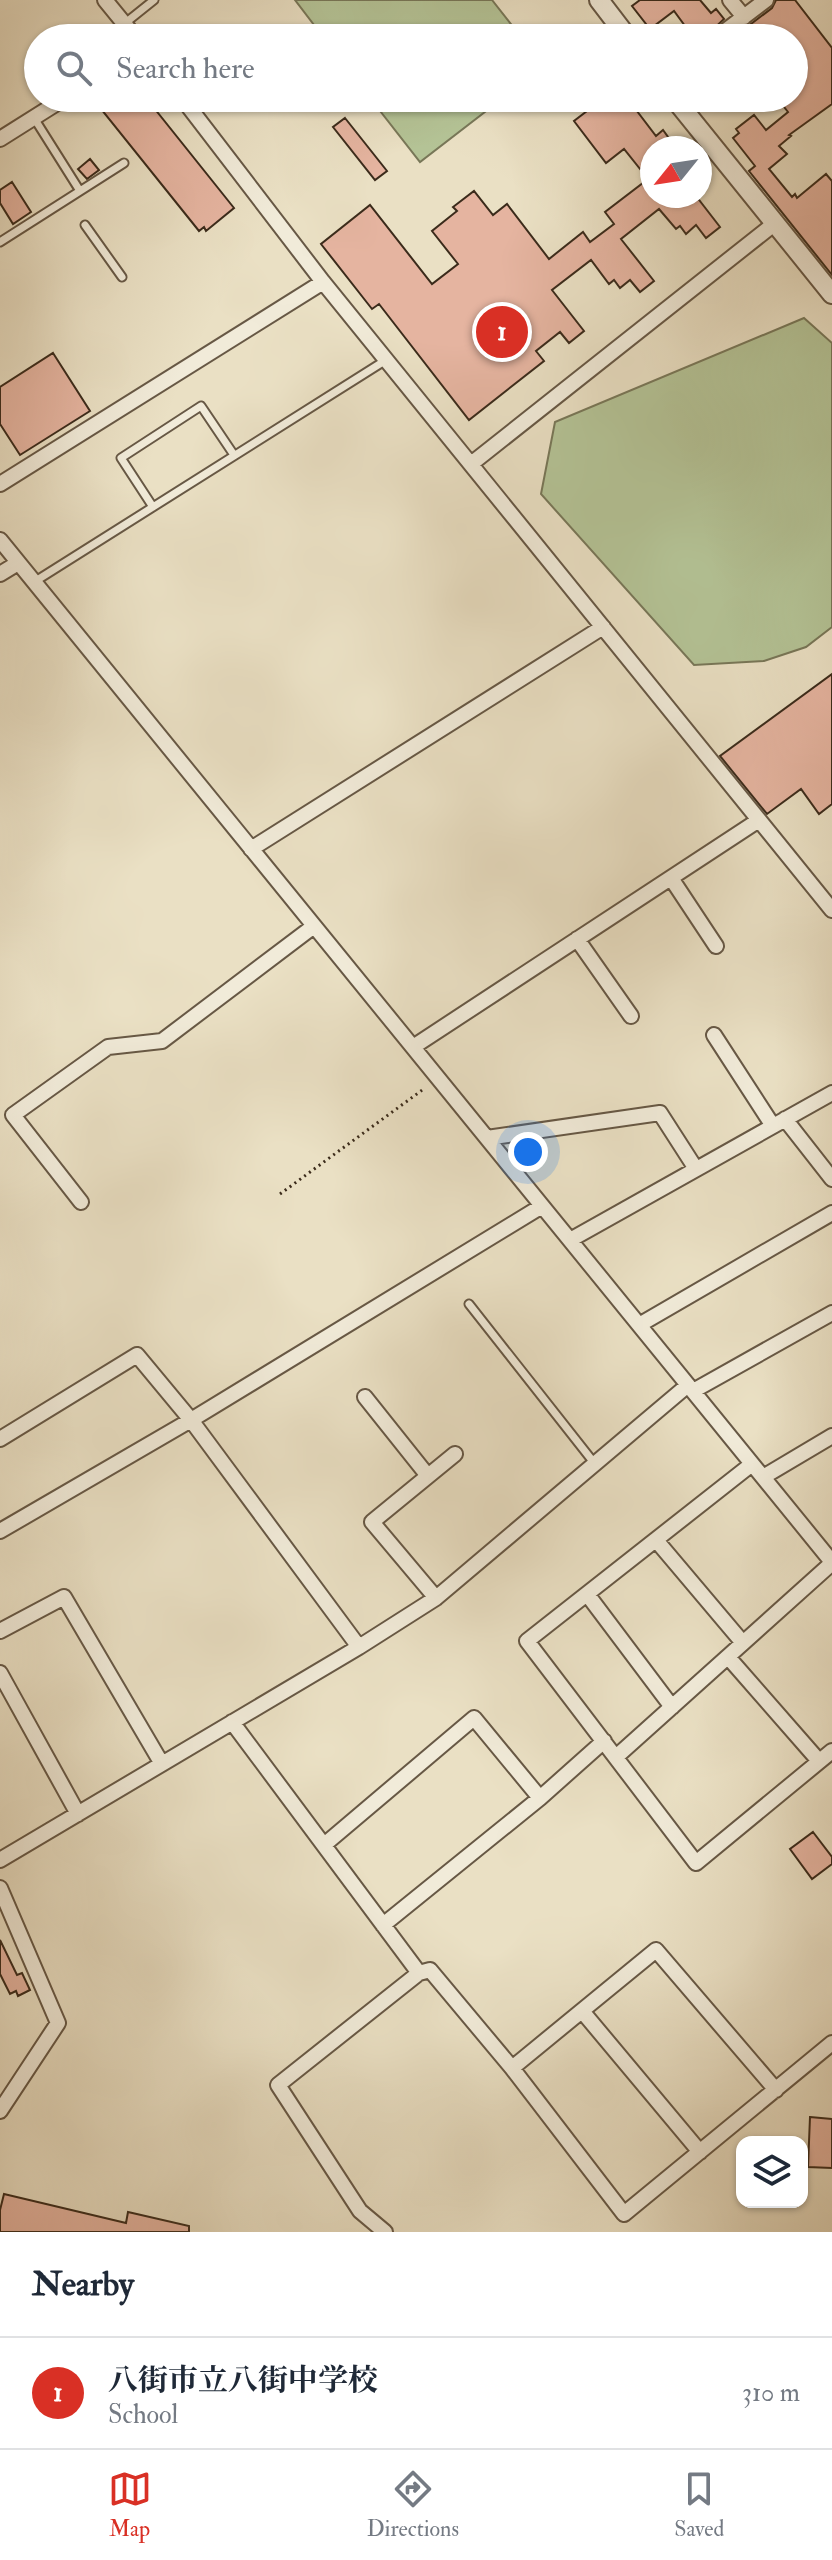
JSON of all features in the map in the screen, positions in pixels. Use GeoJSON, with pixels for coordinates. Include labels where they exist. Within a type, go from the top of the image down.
{"type":"FeatureCollection","features":[{"type":"Feature","properties":{"kind":"street"},"geometry":{"type":"LineString","coordinates":[[105,0],[124,24]]}},
{"type":"Feature","properties":{"kind":"street"},"geometry":{"type":"LineString","coordinates":[[599,0],[617,24]]}},
{"type":"Feature","properties":{"kind":"street"},"geometry":{"type":"LineString","coordinates":[[730,0],[744,17]]}},
{"type":"Feature","properties":{"kind":"street"},"geometry":{"type":"LineString","coordinates":[[735,24],[766,0]]}},
{"type":"Feature","properties":{"kind":"street"},"geometry":{"type":"LineString","coordinates":[[0,139],[43,112]]}},
{"type":"Feature","properties":{"kind":"street"},"geometry":{"type":"LineString","coordinates":[[193,112],[323,282],[832,910]]}},
{"type":"Feature","properties":{"kind":"street"},"geometry":{"type":"LineString","coordinates":[[685,112],[832,294]]}},
{"type":"Feature","properties":{"kind":"street"},"geometry":{"type":"LineString","coordinates":[[471,464],[774,224]]}},
{"type":"Feature","properties":{"kind":"street"},"geometry":{"type":"LineString","coordinates":[[0,484],[323,282]]}},
{"type":"Feature","properties":{"kind":"street"},"geometry":{"type":"LineString","coordinates":[[0,540],[832,1563],[616,1757]]}},
{"type":"Feature","properties":{"kind":"street"},"geometry":{"type":"LineString","coordinates":[[0,574],[18,563]]}},
{"type":"Feature","properties":{"kind":"street"},"geometry":{"type":"LineString","coordinates":[[251,849],[603,627]]}},
{"type":"Feature","properties":{"kind":"street"},"geometry":{"type":"LineString","coordinates":[[413,1047],[759,820]]}},
{"type":"Feature","properties":{"kind":"street"},"geometry":{"type":"LineString","coordinates":[[671,878],[716,946]]}},
{"type":"Feature","properties":{"kind":"street"},"geometry":{"type":"LineString","coordinates":[[81,1202],[13,1115],[108,1047],[162,1041],[314,926]]}},
{"type":"Feature","properties":{"kind":"street"},"geometry":{"type":"LineString","coordinates":[[577,939],[631,1016]]}},
{"type":"Feature","properties":{"kind":"street"},"geometry":{"type":"LineString","coordinates":[[714,1035],[779,1122],[832,1179]]}},
{"type":"Feature","properties":{"kind":"street"},"geometry":{"type":"LineString","coordinates":[[570,1240],[832,1093]]}},
{"type":"Feature","properties":{"kind":"street"},"geometry":{"type":"LineString","coordinates":[[487,1138],[660,1113],[696,1169]]}},
{"type":"Feature","properties":{"kind":"street"},"geometry":{"type":"LineString","coordinates":[[0,1531],[191,1420],[542,1206]]}},
{"type":"Feature","properties":{"kind":"street"},"geometry":{"type":"LineString","coordinates":[[639,1325],[832,1213]]}},
{"type":"Feature","properties":{"kind":"street"},"geometry":{"type":"LineString","coordinates":[[1,1857],[359,1647],[436,1598],[690,1388],[832,1313]]}},
{"type":"Feature","properties":{"kind":"street"},"geometry":{"type":"LineString","coordinates":[[0,1439],[137,1355],[191,1420],[359,1647]]}},
{"type":"Feature","properties":{"kind":"street"},"geometry":{"type":"LineString","coordinates":[[365,1397],[428,1476]]}},
{"type":"Feature","properties":{"kind":"street"},"geometry":{"type":"LineString","coordinates":[[763,1477],[832,1436]]}},
{"type":"Feature","properties":{"kind":"street"},"geometry":{"type":"LineString","coordinates":[[436,1598],[372,1522],[455,1454]]}},
{"type":"Feature","properties":{"kind":"street"},"geometry":{"type":"LineString","coordinates":[[752,1464],[527,1641],[696,1863],[832,1751]]}},
{"type":"Feature","properties":{"kind":"street"},"geometry":{"type":"LineString","coordinates":[[656,1540],[743,1643]]}},
{"type":"Feature","properties":{"kind":"street"},"geometry":{"type":"LineString","coordinates":[[587,1594],[672,1707]]}},
{"type":"Feature","properties":{"kind":"street"},"geometry":{"type":"LineString","coordinates":[[0,1631],[64,1597],[162,1764]]}},
{"type":"Feature","properties":{"kind":"street"},"geometry":{"type":"LineString","coordinates":[[728,1657],[819,1761]]}},
{"type":"Feature","properties":{"kind":"street"},"geometry":{"type":"LineString","coordinates":[[0,1673],[78,1814]]}},
{"type":"Feature","properties":{"kind":"street"},"geometry":{"type":"LineString","coordinates":[[324,1845],[474,1718],[540,1798]]}},
{"type":"Feature","properties":{"kind":"street"},"geometry":{"type":"LineString","coordinates":[[232,1722],[419,1973]]}},
{"type":"Feature","properties":{"kind":"street"},"geometry":{"type":"LineString","coordinates":[[383,1925],[540,1798],[604,1741]]}},
{"type":"Feature","properties":{"kind":"street"},"geometry":{"type":"LineString","coordinates":[[0,1888],[58,2023],[0,2111]]}},
{"type":"Feature","properties":{"kind":"street"},"geometry":{"type":"LineString","coordinates":[[512,2068],[656,1950],[776,2090]]}},
{"type":"Feature","properties":{"kind":"street"},"geometry":{"type":"LineString","coordinates":[[385,2232],[360,2211],[278,2085],[419,1973],[430,1970],[512,2068],[624,2214],[832,2043]]}},
{"type":"Feature","properties":{"kind":"street"},"geometry":{"type":"LineString","coordinates":[[582,2011],[700,2152]]}},
{"type":"Feature","properties":{"kind":"lane"},"geometry":{"type":"LineString","coordinates":[[124,24],[154,0]]}},
{"type":"Feature","properties":{"kind":"lane"},"geometry":{"type":"LineString","coordinates":[[34,118],[80,191]]}},
{"type":"Feature","properties":{"kind":"lane"},"geometry":{"type":"LineString","coordinates":[[0,242],[124,163]]}},
{"type":"Feature","properties":{"kind":"lane"},"geometry":{"type":"LineString","coordinates":[[85,225],[122,277]]}},
{"type":"Feature","properties":{"kind":"lane"},"geometry":{"type":"LineString","coordinates":[[34,582],[386,360]]}},
{"type":"Feature","properties":{"kind":"lane"},"geometry":{"type":"LineString","coordinates":[[153,507],[121,458],[201,406],[234,455]]}},
{"type":"Feature","properties":{"kind":"lane"},"geometry":{"type":"LineString","coordinates":[[469,1304],[595,1464]]}},
{"type":"Feature","properties":{"kind":"path"},"geometry":{"type":"LineString","coordinates":[[280,1194],[438,1078]]}},
{"type":"Feature","properties":{"kind":"green space"},"geometry":{"type":"Polygon","coordinates":[[[295,0],[492,0],[511,24],[313,24],[295,0]]]}},
{"type":"Feature","properties":{"kind":"green space"},"geometry":{"type":"Polygon","coordinates":[[[381,112],[485,112],[420,162],[381,112]]]}},
{"type":"Feature","properties":{"kind":"green space"},"geometry":{"type":"Polygon","coordinates":[[[804,318],[832,343],[832,627],[806,647],[764,661],[694,665],[541,494],[555,422],[804,318]]]}},
{"type":"Feature","properties":{"kind":"building"},"geometry":{"type":"Polygon","coordinates":[[[640,0],[700,0],[711,13],[716,9],[724,19],[719,24],[684,24],[674,11],[657,24],[646,24],[632,6],[640,0]]]}},
{"type":"Feature","properties":{"kind":"building"},"geometry":{"type":"Polygon","coordinates":[[[776,0],[795,0],[832,48],[832,104],[789,135],[779,146],[787,154],[769,169],[792,197],[795,194],[797,198],[826,174],[832,181],[832,275],[749,171],[755,166],[733,138],[739,133],[736,129],[754,115],[766,130],[788,112],[808,112],[808,24],[751,24],[772,8],[776,0]]]}},
{"type":"Feature","properties":{"kind":"building"},"geometry":{"type":"Polygon","coordinates":[[[103,112],[157,112],[234,208],[206,231],[204,227],[199,231],[103,112]]]}},
{"type":"Feature","properties":{"kind":"building"},"geometry":{"type":"Polygon","coordinates":[[[586,112],[638,112],[656,136],[640,136],[640,169],[624,149],[606,163],[574,121],[586,112]]]}},
{"type":"Feature","properties":{"kind":"building"},"geometry":{"type":"Polygon","coordinates":[[[345,118],[387,171],[375,180],[333,127],[345,118]]]}},
{"type":"Feature","properties":{"kind":"building"},"geometry":{"type":"Polygon","coordinates":[[[90,159],[99,170],[87,179],[78,169],[90,159]]]}},
{"type":"Feature","properties":{"kind":"building"},"geometry":{"type":"Polygon","coordinates":[[[12,182],[31,212],[13,224],[0,203],[0,190],[12,182]]]}},
{"type":"Feature","properties":{"kind":"building"},"geometry":{"type":"Polygon","coordinates":[[[640,185],[640,208],[705,208],[720,227],[706,238],[696,225],[686,234],[680,226],[676,229],[659,209],[621,239],[654,281],[640,292],[630,280],[620,288],[614,280],[609,284],[591,260],[552,290],[584,331],[569,343],[560,332],[536,351],[544,361],[469,420],[379,304],[372,309],[321,244],[370,205],[432,284],[458,264],[432,231],[457,211],[453,207],[474,191],[493,215],[507,204],[549,259],[583,232],[590,242],[614,224],[605,212],[640,185]]]}},
{"type":"Feature","properties":{"kind":"building"},"geometry":{"type":"Polygon","coordinates":[[[53,353],[90,411],[20,455],[0,424],[0,387],[53,353]]]}},
{"type":"Feature","properties":{"kind":"building"},"geometry":{"type":"Polygon","coordinates":[[[832,674],[832,804],[819,814],[801,789],[767,814],[720,756],[832,674]]]}},
{"type":"Feature","properties":{"kind":"building"},"geometry":{"type":"Polygon","coordinates":[[[813,1832],[832,1857],[832,1864],[812,1879],[790,1849],[813,1832]]]}},
{"type":"Feature","properties":{"kind":"building"},"geometry":{"type":"Polygon","coordinates":[[[0,1940],[17,1975],[22,1973],[30,1990],[18,1996],[16,1991],[10,1994],[0,1974],[0,1940]]]}},
{"type":"Feature","properties":{"kind":"building"},"geometry":{"type":"Polygon","coordinates":[[[810,2117],[832,2119],[832,2168],[808,2167],[810,2117]]]}},
{"type":"Feature","properties":{"kind":"building"},"geometry":{"type":"Polygon","coordinates":[[[4,2194],[126,2223],[128,2212],[189,2226],[189,2232],[0,2232],[4,2194]]]}},
{"type":"Feature","properties":{"kind":"place","name":"八街市立八街中学校"},"geometry":{"type":"Point","coordinates":[502,332]}}]}
